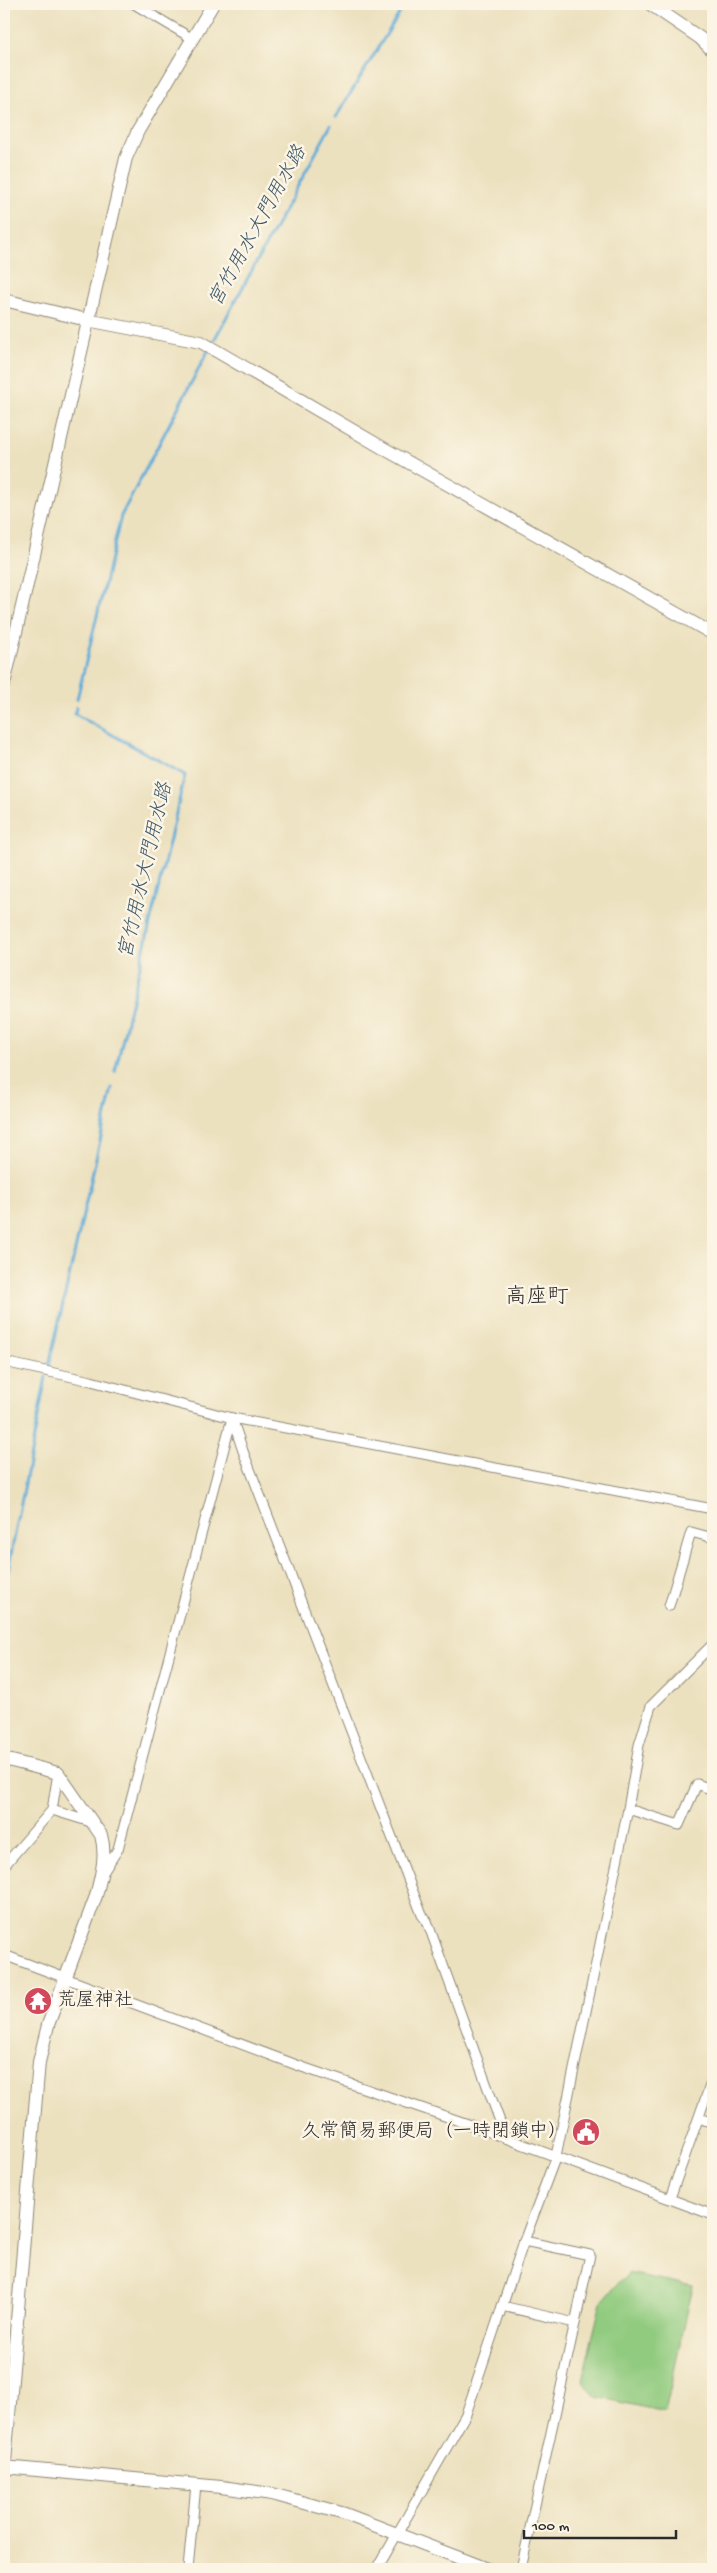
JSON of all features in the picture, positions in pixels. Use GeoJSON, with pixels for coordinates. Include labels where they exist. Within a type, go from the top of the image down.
{"type":"FeatureCollection","features":[{"type":"Feature","properties":{"kind":"street"},"geometry":{"type":"LineString","coordinates":[[134,4],[193,39]]}},
{"type":"Feature","properties":{"kind":"street"},"geometry":{"type":"LineString","coordinates":[[4,684],[126,158],[138,131],[213,4]]}},
{"type":"Feature","properties":{"kind":"street"},"geometry":{"type":"LineString","coordinates":[[650,4],[700,38],[713,51]]}},
{"type":"Feature","properties":{"kind":"street"},"geometry":{"type":"LineString","coordinates":[[4,300],[87,320],[201,342],[383,448],[713,634]]}},
{"type":"Feature","properties":{"kind":"street"},"geometry":{"type":"LineString","coordinates":[[4,1362],[62,1374],[232,1418],[713,1509]]}},
{"type":"Feature","properties":{"kind":"street"},"geometry":{"type":"LineString","coordinates":[[232,1418],[118,1849],[102,1875],[48,2025],[40,2062],[4,2469],[196,2485],[272,2494],[308,2502],[488,2569]]}},
{"type":"Feature","properties":{"kind":"street"},"geometry":{"type":"LineString","coordinates":[[232,1418],[242,1451],[418,1906],[427,1921],[506,2138]]}},
{"type":"Feature","properties":{"kind":"street"},"geometry":{"type":"LineString","coordinates":[[669,1606],[691,1532],[713,1538]]}},
{"type":"Feature","properties":{"kind":"street"},"geometry":{"type":"LineString","coordinates":[[377,2569],[466,2414],[524,2241],[556,2156],[628,1809],[639,1745],[651,1706],[713,1644]]}},
{"type":"Feature","properties":{"kind":"street"},"geometry":{"type":"LineString","coordinates":[[4,1758],[58,1773],[101,1835],[104,1847],[102,1875]]}},
{"type":"Feature","properties":{"kind":"street"},"geometry":{"type":"LineString","coordinates":[[4,1866],[52,1810],[58,1773]]}},
{"type":"Feature","properties":{"kind":"street"},"geometry":{"type":"LineString","coordinates":[[628,1809],[679,1825],[697,1784],[713,1790]]}},
{"type":"Feature","properties":{"kind":"street"},"geometry":{"type":"LineString","coordinates":[[52,1810],[94,1823]]}},
{"type":"Feature","properties":{"kind":"street"},"geometry":{"type":"LineString","coordinates":[[4,1955],[302,2067],[364,2086],[713,2215]]}},
{"type":"Feature","properties":{"kind":"street"},"geometry":{"type":"LineString","coordinates":[[670,2198],[713,2077]]}},
{"type":"Feature","properties":{"kind":"street"},"geometry":{"type":"LineString","coordinates":[[699,2118],[713,2123]]}},
{"type":"Feature","properties":{"kind":"street"},"geometry":{"type":"LineString","coordinates":[[521,2569],[590,2255],[524,2241]]}},
{"type":"Feature","properties":{"kind":"street"},"geometry":{"type":"LineString","coordinates":[[502,2306],[576,2323]]}},
{"type":"Feature","properties":{"kind":"street"},"geometry":{"type":"LineString","coordinates":[[188,2569],[196,2485]]}},
{"type":"Feature","properties":{"kind":"green space"},"geometry":{"type":"Polygon","coordinates":[[[628,2273],[693,2286],[665,2412],[597,2397],[582,2380],[601,2302],[628,2273]]]}},
{"type":"Feature","properties":{"kind":"waterway","name":"宮竹用水大門用水路"},"geometry":{"type":"LineString","coordinates":[[336,117],[405,4]]}},
{"type":"Feature","properties":{"kind":"waterway","name":"宮竹用水大門用水路"},"geometry":{"type":"LineString","coordinates":[[213,342],[331,125]]}},
{"type":"Feature","properties":{"kind":"waterway","name":"宮竹用水大門用水路"},"geometry":{"type":"LineString","coordinates":[[77,699],[121,516],[208,351]]}},
{"type":"Feature","properties":{"kind":"waterway","name":"宮竹用水大門用水路"},"geometry":{"type":"LineString","coordinates":[[76,707],[75,714],[185,775],[115,1072]]}},
{"type":"Feature","properties":{"kind":"waterway","name":"宮竹用水大門用水路"},"geometry":{"type":"LineString","coordinates":[[49,1365],[112,1088]]}},
{"type":"Feature","properties":{"kind":"waterway","name":"宮竹用水大門用水路"},"geometry":{"type":"LineString","coordinates":[[4,1590],[46,1377]]}},
{"type":"Feature","properties":{"kind":"place","name":"荒屋神社"},"geometry":{"type":"Point","coordinates":[38,2001]}},
{"type":"Feature","properties":{"kind":"place","name":"久常簡易郵便局（一時閉鎖中）"},"geometry":{"type":"Point","coordinates":[586,2132]}},
{"type":"Feature","properties":{"kind":"district","name":"高座町"},"geometry":{"type":"Point","coordinates":[537,1298]}}]}
